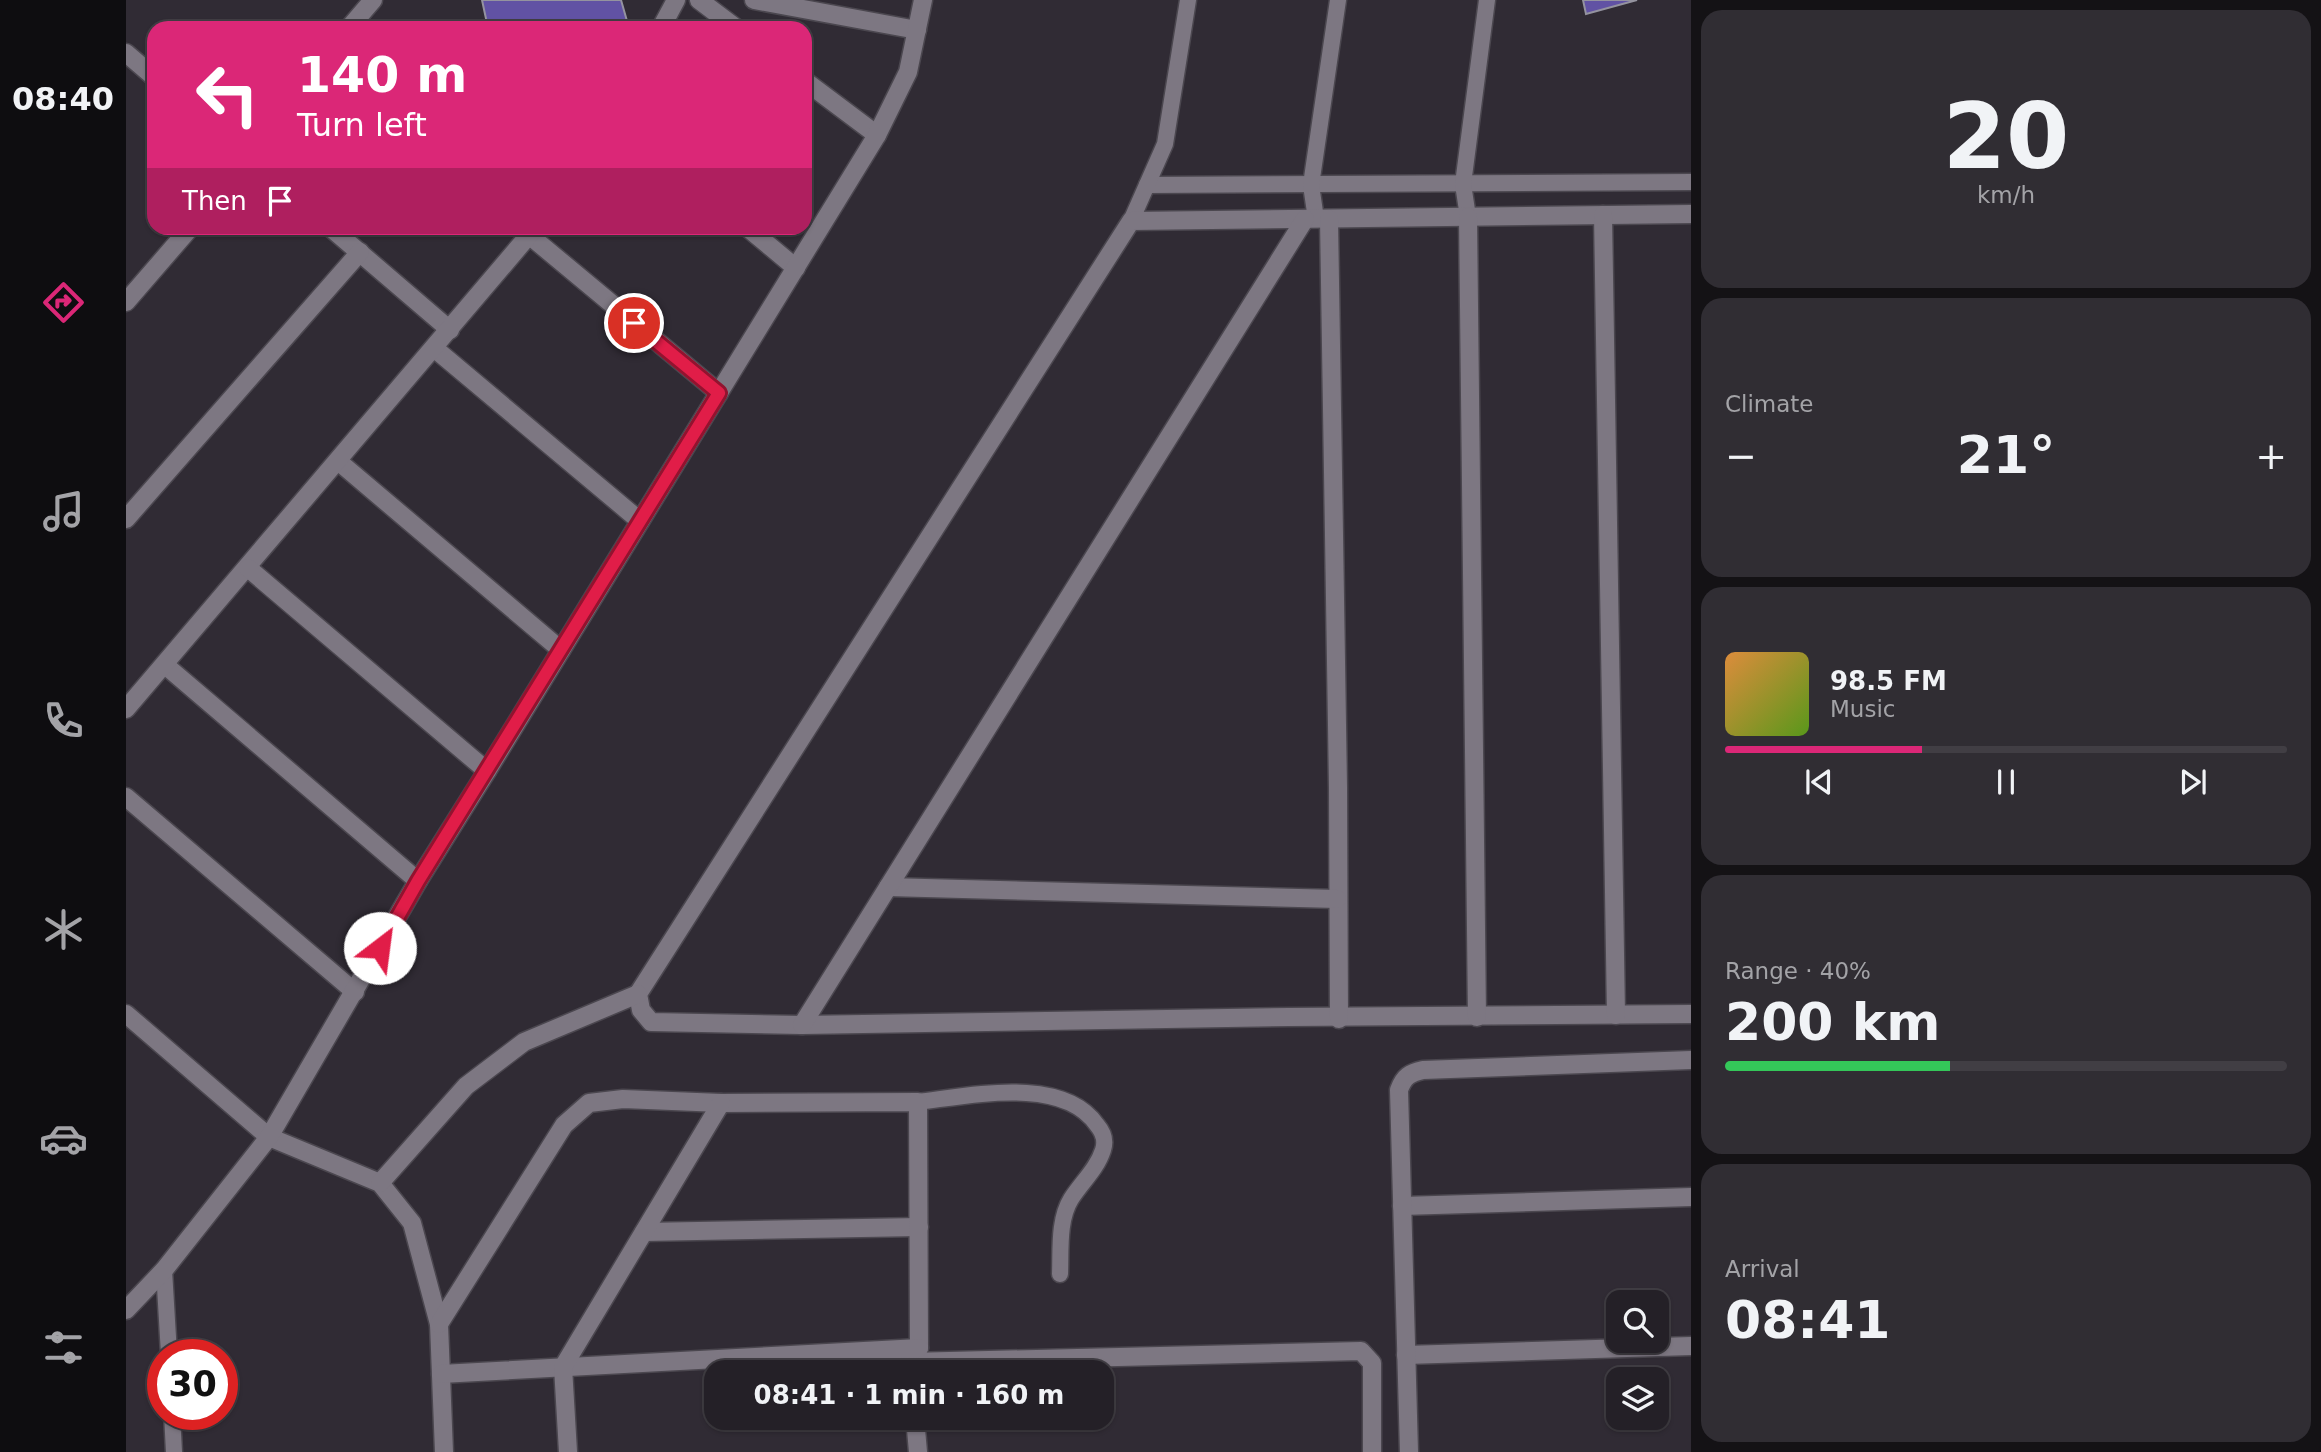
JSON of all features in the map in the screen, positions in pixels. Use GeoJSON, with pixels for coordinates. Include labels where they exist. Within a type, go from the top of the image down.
{"type":"FeatureCollection","features":[{"type":"Feature","properties":{"kind":"street"},"geometry":{"type":"LineString","coordinates":[[355,21],[373,0]]}},
{"type":"Feature","properties":{"kind":"street"},"geometry":{"type":"LineString","coordinates":[[665,21],[676,0]]}},
{"type":"Feature","properties":{"kind":"street"},"geometry":{"type":"LineString","coordinates":[[699,0],[727,21]]}},
{"type":"Feature","properties":{"kind":"street"},"geometry":{"type":"LineString","coordinates":[[754,0],[917,30]]}},
{"type":"Feature","properties":{"kind":"street"},"geometry":{"type":"LineString","coordinates":[[130,1299],[164,1269],[269,1137],[418,881],[877,135],[908,72],[923,0]]}},
{"type":"Feature","properties":{"kind":"street"},"geometry":{"type":"LineString","coordinates":[[126,53],[147,71]]}},
{"type":"Feature","properties":{"kind":"street"},"geometry":{"type":"LineString","coordinates":[[812,86],[877,135]]}},
{"type":"Feature","properties":{"kind":"street"},"geometry":{"type":"LineString","coordinates":[[380,1183],[466,1086],[524,1042],[638,994],[1131,221],[1691,214]]}},
{"type":"Feature","properties":{"kind":"street"},"geometry":{"type":"LineString","coordinates":[[1603,215],[1616,1015]]}},
{"type":"Feature","properties":{"kind":"street"},"geometry":{"type":"LineString","coordinates":[[1468,217],[1477,1017]]}},
{"type":"Feature","properties":{"kind":"street"},"geometry":{"type":"LineString","coordinates":[[802,1025],[1317,219]]}},
{"type":"Feature","properties":{"kind":"street"},"geometry":{"type":"LineString","coordinates":[[1317,219],[1338,788],[1339,1018]]}},
{"type":"Feature","properties":{"kind":"street"},"geometry":{"type":"LineString","coordinates":[[126,302],[184,235]]}},
{"type":"Feature","properties":{"kind":"street"},"geometry":{"type":"LineString","coordinates":[[339,235],[450,330]]}},
{"type":"Feature","properties":{"kind":"street"},"geometry":{"type":"LineString","coordinates":[[126,709],[529,235]]}},
{"type":"Feature","properties":{"kind":"street"},"geometry":{"type":"LineString","coordinates":[[537,235],[719,393]]}},
{"type":"Feature","properties":{"kind":"street"},"geometry":{"type":"LineString","coordinates":[[756,235],[796,268]]}},
{"type":"Feature","properties":{"kind":"street"},"geometry":{"type":"LineString","coordinates":[[126,519],[360,252]]}},
{"type":"Feature","properties":{"kind":"street"},"geometry":{"type":"LineString","coordinates":[[434,348],[640,521]]}},
{"type":"Feature","properties":{"kind":"street"},"geometry":{"type":"LineString","coordinates":[[338,461],[561,650]]}},
{"type":"Feature","properties":{"kind":"street"},"geometry":{"type":"LineString","coordinates":[[248,568],[486,771]]}},
{"type":"Feature","properties":{"kind":"street"},"geometry":{"type":"LineString","coordinates":[[165,665],[418,881]]}},
{"type":"Feature","properties":{"kind":"street"},"geometry":{"type":"LineString","coordinates":[[126,797],[355,992]]}},
{"type":"Feature","properties":{"kind":"street"},"geometry":{"type":"LineString","coordinates":[[888,887],[1337,899]]}},
{"type":"Feature","properties":{"kind":"street"},"geometry":{"type":"LineString","coordinates":[[638,994],[641,1010],[651,1022],[802,1025],[1691,1014]]}},
{"type":"Feature","properties":{"kind":"street"},"geometry":{"type":"LineString","coordinates":[[126,1014],[269,1137],[380,1183],[412,1223],[439,1324],[444,1452]]}},
{"type":"Feature","properties":{"kind":"street"},"geometry":{"type":"LineString","coordinates":[[1409,1452],[1399,1090],[1403,1080],[1410,1073],[1423,1070],[1691,1060]]}},
{"type":"Feature","properties":{"kind":"street"},"geometry":{"type":"LineString","coordinates":[[439,1324],[564,1125],[589,1103],[623,1099],[720,1103],[918,1102],[919,1227],[913,1360]]}},
{"type":"Feature","properties":{"kind":"street"},"geometry":{"type":"LineString","coordinates":[[568,1452],[563,1367],[720,1103]]}},
{"type":"Feature","properties":{"kind":"street"},"geometry":{"type":"LineString","coordinates":[[1402,1206],[1691,1197]]}},
{"type":"Feature","properties":{"kind":"street"},"geometry":{"type":"LineString","coordinates":[[644,1232],[919,1227]]}},
{"type":"Feature","properties":{"kind":"street"},"geometry":{"type":"LineString","coordinates":[[1406,1355],[1691,1346]]}},
{"type":"Feature","properties":{"kind":"street"},"geometry":{"type":"LineString","coordinates":[[958,1360],[1361,1351],[1372,1363],[1372,1452]]}},
{"type":"Feature","properties":{"kind":"street"},"geometry":{"type":"LineString","coordinates":[[441,1374],[563,1367],[704,1365]]}},
{"type":"Feature","properties":{"kind":"street"},"geometry":{"type":"LineString","coordinates":[[916,1430],[918,1452]]}},
{"type":"Feature","properties":{"kind":"lane"},"geometry":{"type":"LineString","coordinates":[[1131,221],[1165,144],[1188,0]]}},
{"type":"Feature","properties":{"kind":"lane"},"geometry":{"type":"LineString","coordinates":[[1317,219],[1311,185],[1338,0]]}},
{"type":"Feature","properties":{"kind":"lane"},"geometry":{"type":"LineString","coordinates":[[1468,217],[1462,184],[1487,0]]}},
{"type":"Feature","properties":{"kind":"lane"},"geometry":{"type":"LineString","coordinates":[[1147,185],[1691,182]]}},
{"type":"Feature","properties":{"kind":"lane"},"geometry":{"type":"LineString","coordinates":[[918,1102],[1002,1092],[1040,1094],[1084,1110],[1094,1121],[1101,1131],[1103,1150],[1097,1164],[1069,1202],[1062,1233],[1060,1274]]}},
{"type":"Feature","properties":{"kind":"lane"},"geometry":{"type":"LineString","coordinates":[[164,1269],[168,1339]]}},
{"type":"Feature","properties":{"kind":"lane"},"geometry":{"type":"LineString","coordinates":[[173,1430],[174,1452]]}},
{"type":"Feature","properties":{"kind":"building"},"geometry":{"type":"Polygon","coordinates":[[[482,0],[621,0],[627,21],[486,21],[482,0]]]}},
{"type":"Feature","properties":{"kind":"building"},"geometry":{"type":"Polygon","coordinates":[[[1583,0],[1637,0],[1586,14],[1583,0]]]}},
{"type":"Feature","properties":{"kind":"route"},"geometry":{"type":"LineString","coordinates":[[380,948],[418,881],[719,393],[634,323]]}}]}
